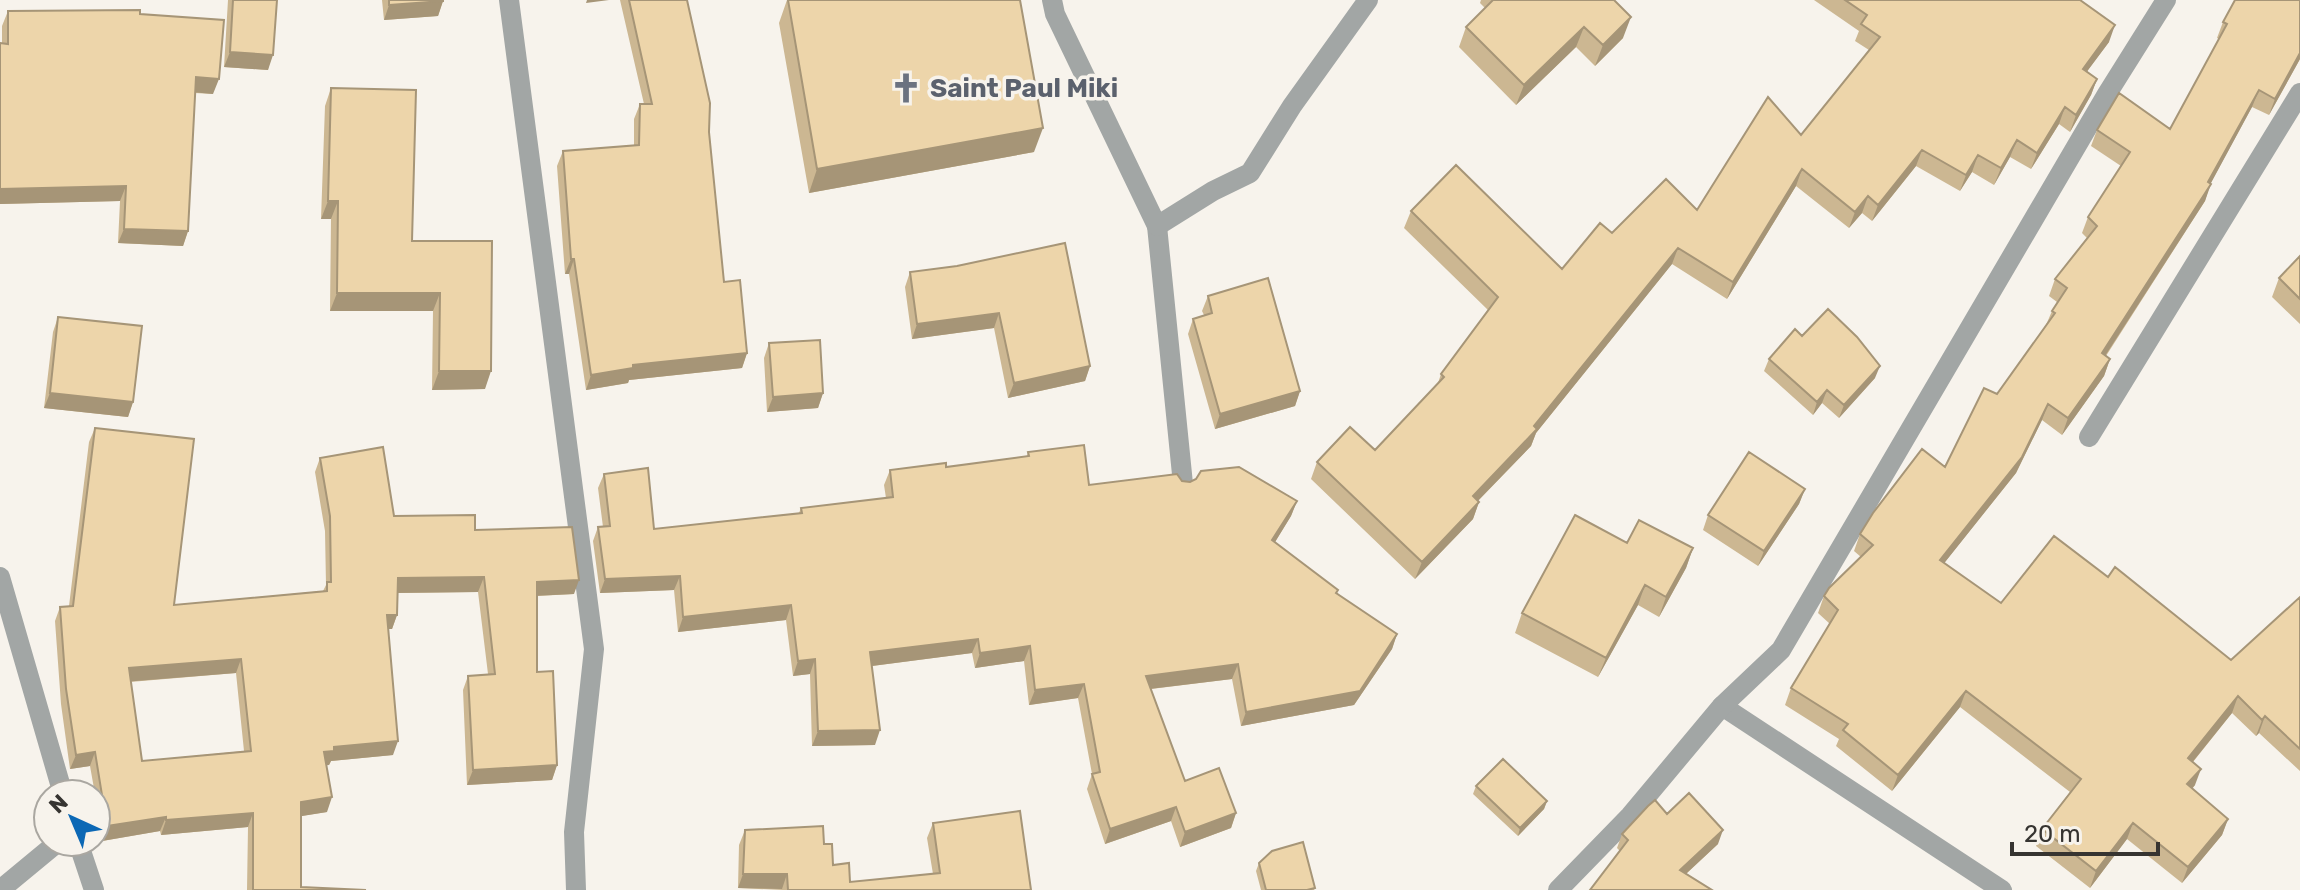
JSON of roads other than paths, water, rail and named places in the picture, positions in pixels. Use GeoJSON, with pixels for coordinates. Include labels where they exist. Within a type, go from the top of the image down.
{"type":"FeatureCollection","features":[{"type":"Feature","properties":{"kind":"street"},"geometry":{"type":"LineString","coordinates":[[509,0],[594,649],[574,832],[576,890]]}},
{"type":"Feature","properties":{"kind":"street"},"geometry":{"type":"LineString","coordinates":[[1052,0],[1055,14],[1157,226],[1183,484]]}},
{"type":"Feature","properties":{"kind":"street"},"geometry":{"type":"LineString","coordinates":[[1157,226],[1213,191],[1250,173],[1292,106],[1368,0]]}},
{"type":"Feature","properties":{"kind":"street"},"geometry":{"type":"LineString","coordinates":[[1558,890],[1630,816],[1722,706],[1781,650],[2107,94],[2166,0]]}},
{"type":"Feature","properties":{"kind":"street"},"geometry":{"type":"LineString","coordinates":[[2089,437],[2300,93]]}},
{"type":"Feature","properties":{"kind":"street"},"geometry":{"type":"LineString","coordinates":[[0,577],[58,778]]}},
{"type":"Feature","properties":{"kind":"street"},"geometry":{"type":"LineString","coordinates":[[1722,706],[2002,890]]}},
{"type":"Feature","properties":{"kind":"street"},"geometry":{"type":"LineString","coordinates":[[0,890],[39,858]]}},
{"type":"Feature","properties":{"kind":"street"},"geometry":{"type":"LineString","coordinates":[[83,858],[94,890]]}},
{"type":"Feature","properties":{"kind":"place","name":"Saint Paul Miki"},"geometry":{"type":"Point","coordinates":[906,88]}}]}
